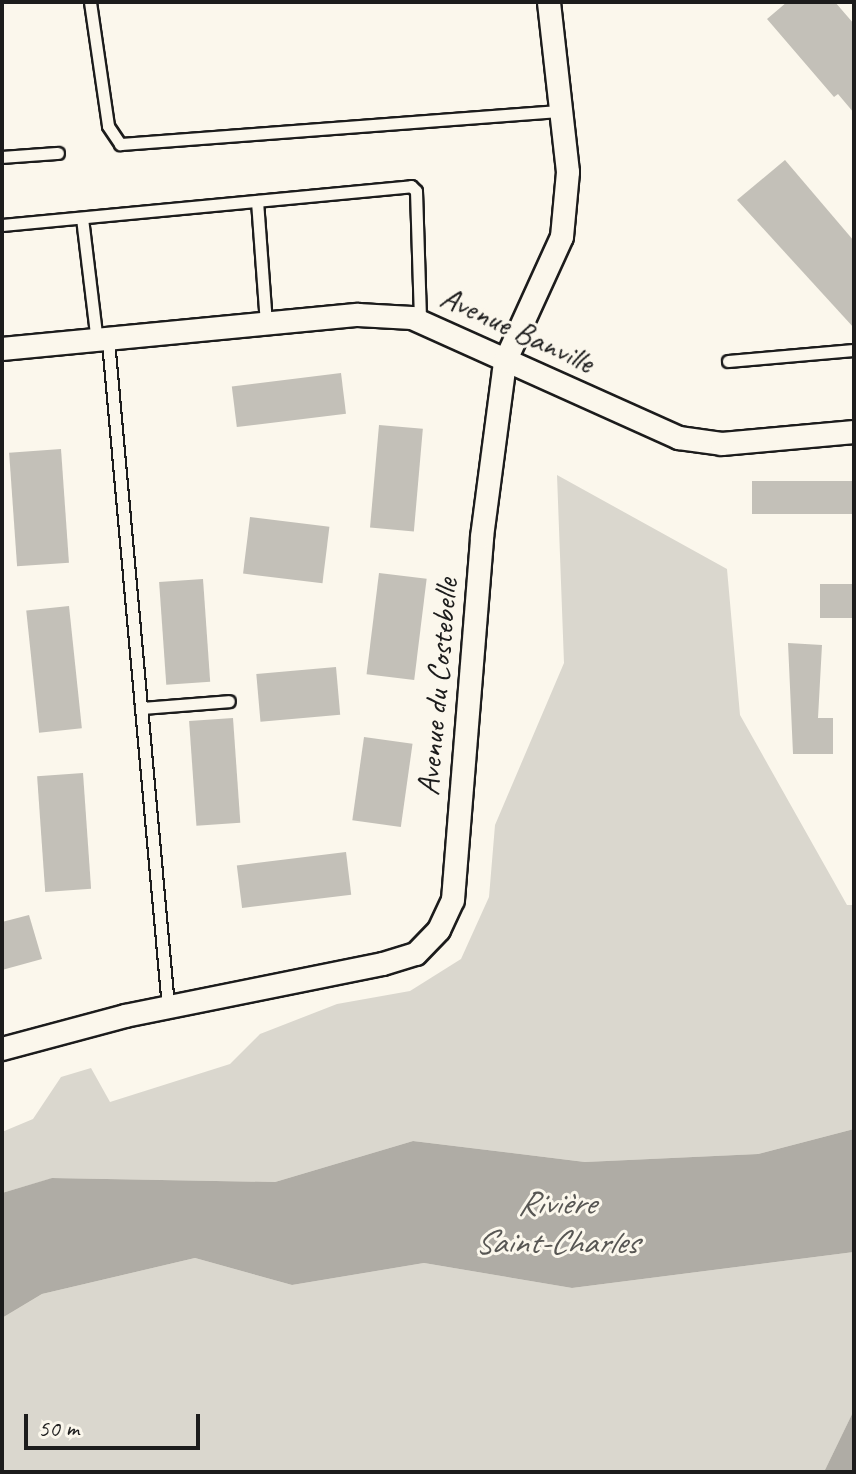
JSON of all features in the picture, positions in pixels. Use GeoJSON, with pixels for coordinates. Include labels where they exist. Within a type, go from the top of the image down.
{"type":"FeatureCollection","features":[{"type":"Feature","properties":{"kind":"street","name":"Avenue du Costebelle"},"geometry":{"type":"LineString","coordinates":[[2,1049],[168,1007],[383,964],[416,954],[439,930],[453,900],[482,537],[505,362],[562,237],[568,172],[549,2]]}},
{"type":"Feature","properties":{"kind":"street","name":"Avenue Banville"},"geometry":{"type":"LineString","coordinates":[[2,349],[358,315],[420,321],[679,438],[722,444],[854,432]]}},
{"type":"Feature","properties":{"kind":"lane"},"geometry":{"type":"LineString","coordinates":[[90,2],[108,126],[120,144],[560,111]]}},
{"type":"Feature","properties":{"kind":"lane"},"geometry":{"type":"LineString","coordinates":[[2,157],[58,153]]}},
{"type":"Feature","properties":{"kind":"lane"},"geometry":{"type":"LineString","coordinates":[[2,225],[411,186],[416,191],[420,321]]}},
{"type":"Feature","properties":{"kind":"lane"},"geometry":{"type":"LineString","coordinates":[[257,201],[266,324]]}},
{"type":"Feature","properties":{"kind":"lane"},"geometry":{"type":"LineString","coordinates":[[82,218],[102,341],[141,708],[168,1007]]}},
{"type":"Feature","properties":{"kind":"lane"},"geometry":{"type":"LineString","coordinates":[[728,361],[854,350]]}},
{"type":"Feature","properties":{"kind":"lane"},"geometry":{"type":"LineString","coordinates":[[141,708],[229,701]]}},
{"type":"Feature","properties":{"kind":"shaded area"},"geometry":{"type":"Polygon","coordinates":[[[557,475],[727,569],[740,715],[847,905],[854,905],[854,1129],[758,1154],[585,1162],[413,1141],[275,1182],[53,1178],[2,1193],[2,1132],[33,1119],[61,1077],[91,1068],[110,1102],[230,1064],[260,1034],[337,1004],[410,991],[461,959],[489,897],[495,825],[564,663],[557,475]]]}},
{"type":"Feature","properties":{"kind":"shaded area"},"geometry":{"type":"Polygon","coordinates":[[[854,1252],[854,1410],[824,1472],[2,1472],[2,1318],[42,1294],[195,1258],[292,1285],[424,1263],[572,1288],[854,1252]]]}},
{"type":"Feature","properties":{"kind":"water","name":"Rivière Saint-Charles"},"geometry":{"type":"Polygon","coordinates":[[[854,1129],[854,1252],[572,1288],[424,1263],[292,1285],[195,1258],[42,1294],[2,1318],[2,1193],[52,1178],[275,1182],[413,1141],[585,1162],[758,1154],[854,1129]]]}},
{"type":"Feature","properties":{"kind":"water"},"geometry":{"type":"Polygon","coordinates":[[[854,1410],[854,1472],[824,1472],[854,1410]]]}},
{"type":"Feature","properties":{"kind":"building"},"geometry":{"type":"Polygon","coordinates":[[[787,2],[835,2],[854,24],[854,113],[838,94],[834,97],[767,19],[787,2]]]}},
{"type":"Feature","properties":{"kind":"building"},"geometry":{"type":"Polygon","coordinates":[[[785,160],[854,241],[854,328],[737,200],[785,160]]]}},
{"type":"Feature","properties":{"kind":"building"},"geometry":{"type":"Polygon","coordinates":[[[341,373],[346,414],[237,427],[232,386],[341,373]]]}},
{"type":"Feature","properties":{"kind":"building"},"geometry":{"type":"Polygon","coordinates":[[[379,425],[423,429],[414,531],[370,528],[379,425]]]}},
{"type":"Feature","properties":{"kind":"building"},"geometry":{"type":"Polygon","coordinates":[[[61,449],[69,563],[17,566],[9,453],[61,449]]]}},
{"type":"Feature","properties":{"kind":"building"},"geometry":{"type":"Polygon","coordinates":[[[752,481],[854,481],[854,514],[752,514],[752,481]]]}},
{"type":"Feature","properties":{"kind":"building"},"geometry":{"type":"Polygon","coordinates":[[[250,517],[329,527],[322,583],[243,574],[250,517]]]}},
{"type":"Feature","properties":{"kind":"building"},"geometry":{"type":"Polygon","coordinates":[[[379,573],[427,579],[414,680],[367,674],[379,573]]]}},
{"type":"Feature","properties":{"kind":"building"},"geometry":{"type":"Polygon","coordinates":[[[203,579],[210,682],[166,685],[159,582],[203,579]]]}},
{"type":"Feature","properties":{"kind":"building"},"geometry":{"type":"Polygon","coordinates":[[[820,584],[854,584],[854,618],[820,618],[820,584]]]}},
{"type":"Feature","properties":{"kind":"building"},"geometry":{"type":"Polygon","coordinates":[[[69,606],[82,728],[39,733],[26,610],[69,606]]]}},
{"type":"Feature","properties":{"kind":"building"},"geometry":{"type":"Polygon","coordinates":[[[788,643],[822,645],[818,718],[833,718],[833,754],[793,754],[788,643]]]}},
{"type":"Feature","properties":{"kind":"building"},"geometry":{"type":"Polygon","coordinates":[[[336,667],[340,715],[260,722],[256,674],[336,667]]]}},
{"type":"Feature","properties":{"kind":"building"},"geometry":{"type":"Polygon","coordinates":[[[233,718],[240,823],[196,826],[189,721],[233,718]]]}},
{"type":"Feature","properties":{"kind":"building"},"geometry":{"type":"Polygon","coordinates":[[[364,737],[413,744],[401,827],[352,820],[364,737]]]}},
{"type":"Feature","properties":{"kind":"building"},"geometry":{"type":"Polygon","coordinates":[[[83,773],[91,889],[45,892],[37,776],[83,773]]]}},
{"type":"Feature","properties":{"kind":"building"},"geometry":{"type":"Polygon","coordinates":[[[346,852],[351,895],[242,908],[237,865],[346,852]]]}},
{"type":"Feature","properties":{"kind":"building"},"geometry":{"type":"Polygon","coordinates":[[[29,915],[42,959],[2,970],[2,922],[29,915]]]}}]}
